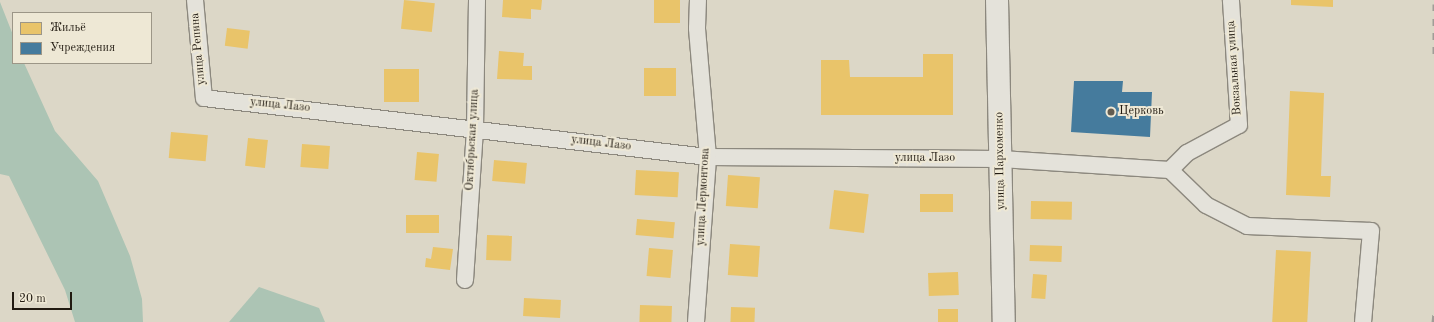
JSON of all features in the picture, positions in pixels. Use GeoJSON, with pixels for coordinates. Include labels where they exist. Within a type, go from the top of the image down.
{"type":"FeatureCollection","features":[{"type":"Feature","properties":{"kind":"street","name":"улица Репина"},"geometry":{"type":"LineString","coordinates":[[195,0],[204,98]]}},
{"type":"Feature","properties":{"kind":"street","name":"Октябрьская улица"},"geometry":{"type":"LineString","coordinates":[[465,280],[474,128],[477,0]]}},
{"type":"Feature","properties":{"kind":"street","name":"улица Лермонтова"},"geometry":{"type":"LineString","coordinates":[[696,322],[708,157],[697,28],[698,0]]}},
{"type":"Feature","properties":{"kind":"street","name":"улица Пархоменко"},"geometry":{"type":"LineString","coordinates":[[998,0],[1004,322]]}},
{"type":"Feature","properties":{"kind":"street","name":"Вокзальная улица"},"geometry":{"type":"LineString","coordinates":[[1170,170],[1187,153],[1239,125],[1231,0]]}},
{"type":"Feature","properties":{"kind":"street","name":"улица Лазо"},"geometry":{"type":"LineString","coordinates":[[204,98],[474,128],[708,157],[1001,159],[1170,170]]}},
{"type":"Feature","properties":{"kind":"street"},"geometry":{"type":"LineString","coordinates":[[1170,170],[1206,205],[1247,226],[1371,230],[1363,322]]}},
{"type":"Feature","properties":{"kind":"shaded area"},"geometry":{"type":"Polygon","coordinates":[[[0,2],[12,32],[12,64],[24,64],[55,131],[98,181],[130,256],[142,299],[143,322],[75,322],[65,290],[9,176],[0,174],[0,2]]]}},
{"type":"Feature","properties":{"kind":"shaded area"},"geometry":{"type":"Polygon","coordinates":[[[259,287],[319,308],[325,322],[229,322],[259,287]]]}},
{"type":"Feature","properties":{"kind":"building: Жильё"},"geometry":{"type":"Polygon","coordinates":[[[404,0],[435,3],[432,32],[401,29],[404,0]]]}},
{"type":"Feature","properties":{"kind":"building: Жильё"},"geometry":{"type":"Polygon","coordinates":[[[503,0],[542,0],[541,10],[531,9],[531,19],[502,17],[503,0]]]}},
{"type":"Feature","properties":{"kind":"building: Жильё"},"geometry":{"type":"Polygon","coordinates":[[[654,0],[680,0],[680,23],[654,23],[654,0]]]}},
{"type":"Feature","properties":{"kind":"building: Жильё"},"geometry":{"type":"Polygon","coordinates":[[[1291,0],[1333,0],[1333,7],[1291,5],[1291,0]]]}},
{"type":"Feature","properties":{"kind":"building: Жильё"},"geometry":{"type":"Polygon","coordinates":[[[227,28],[250,31],[248,49],[225,46],[227,28]]]}},
{"type":"Feature","properties":{"kind":"building: Жильё"},"geometry":{"type":"Polygon","coordinates":[[[499,51],[524,53],[523,66],[532,66],[532,80],[497,79],[499,51]]]}},
{"type":"Feature","properties":{"kind":"building: Жильё"},"geometry":{"type":"Polygon","coordinates":[[[923,54],[953,54],[953,115],[821,115],[821,60],[849,60],[850,77],[923,77],[923,54]]]}},
{"type":"Feature","properties":{"kind":"building: Жильё"},"geometry":{"type":"Polygon","coordinates":[[[644,68],[676,68],[676,96],[644,96],[644,68]]]}},
{"type":"Feature","properties":{"kind":"building: Жильё"},"geometry":{"type":"Polygon","coordinates":[[[384,69],[419,69],[419,102],[384,102],[384,69]]]}},
{"type":"Feature","properties":{"kind":"building: Жильё"},"geometry":{"type":"Polygon","coordinates":[[[1290,91],[1324,93],[1321,176],[1331,176],[1330,197],[1286,195],[1290,91]]]}},
{"type":"Feature","properties":{"kind":"building: Жильё"},"geometry":{"type":"Polygon","coordinates":[[[171,132],[208,135],[206,161],[169,158],[171,132]]]}},
{"type":"Feature","properties":{"kind":"building: Жильё"},"geometry":{"type":"Polygon","coordinates":[[[248,138],[268,140],[265,168],[245,166],[248,138]]]}},
{"type":"Feature","properties":{"kind":"building: Жильё"},"geometry":{"type":"Polygon","coordinates":[[[302,144],[330,146],[328,169],[300,167],[302,144]]]}},
{"type":"Feature","properties":{"kind":"building: Жильё"},"geometry":{"type":"Polygon","coordinates":[[[417,152],[439,154],[436,182],[415,180],[417,152]]]}},
{"type":"Feature","properties":{"kind":"building: Жильё"},"geometry":{"type":"Polygon","coordinates":[[[494,160],[527,163],[525,184],[492,181],[494,160]]]}},
{"type":"Feature","properties":{"kind":"building: Жильё"},"geometry":{"type":"Polygon","coordinates":[[[636,170],[679,172],[678,197],[635,195],[636,170]]]}},
{"type":"Feature","properties":{"kind":"building: Жильё"},"geometry":{"type":"Polygon","coordinates":[[[728,175],[760,177],[758,208],[726,206],[728,175]]]}},
{"type":"Feature","properties":{"kind":"building: Жильё"},"geometry":{"type":"Polygon","coordinates":[[[834,190],[869,194],[864,233],[829,229],[834,190]]]}},
{"type":"Feature","properties":{"kind":"building: Жильё"},"geometry":{"type":"Polygon","coordinates":[[[920,194],[953,194],[953,212],[920,212],[920,194]]]}},
{"type":"Feature","properties":{"kind":"building: Жильё"},"geometry":{"type":"Polygon","coordinates":[[[1031,201],[1072,202],[1072,220],[1031,219],[1031,201]]]}},
{"type":"Feature","properties":{"kind":"building: Жильё"},"geometry":{"type":"Polygon","coordinates":[[[406,215],[439,215],[439,233],[406,233],[406,215]]]}},
{"type":"Feature","properties":{"kind":"building: Жильё"},"geometry":{"type":"Polygon","coordinates":[[[637,219],[675,222],[673,238],[636,235],[637,219]]]}},
{"type":"Feature","properties":{"kind":"building: Жильё"},"geometry":{"type":"Polygon","coordinates":[[[487,235],[512,236],[511,261],[486,260],[487,235]]]}},
{"type":"Feature","properties":{"kind":"building: Жильё"},"geometry":{"type":"Polygon","coordinates":[[[730,244],[760,246],[758,277],[728,275],[730,244]]]}},
{"type":"Feature","properties":{"kind":"building: Жильё"},"geometry":{"type":"Polygon","coordinates":[[[1030,245],[1062,246],[1061,262],[1029,261],[1030,245]]]}},
{"type":"Feature","properties":{"kind":"building: Жильё"},"geometry":{"type":"Polygon","coordinates":[[[433,247],[453,249],[450,270],[425,267],[426,258],[431,259],[433,247]]]}},
{"type":"Feature","properties":{"kind":"building: Жильё"},"geometry":{"type":"Polygon","coordinates":[[[649,248],[673,250],[670,278],[647,276],[649,248]]]}},
{"type":"Feature","properties":{"kind":"building: Жильё"},"geometry":{"type":"Polygon","coordinates":[[[1276,250],[1311,252],[1307,322],[1272,322],[1276,250]]]}},
{"type":"Feature","properties":{"kind":"building: Жильё"},"geometry":{"type":"Polygon","coordinates":[[[958,272],[959,295],[929,296],[928,273],[958,272]]]}},
{"type":"Feature","properties":{"kind":"building: Жильё"},"geometry":{"type":"Polygon","coordinates":[[[1033,274],[1047,275],[1045,299],[1031,298],[1033,274]]]}},
{"type":"Feature","properties":{"kind":"building: Жильё"},"geometry":{"type":"Polygon","coordinates":[[[524,298],[561,300],[560,318],[523,316],[524,298]]]}},
{"type":"Feature","properties":{"kind":"building: Жильё"},"geometry":{"type":"Polygon","coordinates":[[[640,305],[672,306],[671,322],[639,322],[640,305]]]}},
{"type":"Feature","properties":{"kind":"building: Жильё"},"geometry":{"type":"Polygon","coordinates":[[[731,307],[755,308],[754,322],[730,322],[731,307]]]}},
{"type":"Feature","properties":{"kind":"building: Жильё"},"geometry":{"type":"Polygon","coordinates":[[[938,309],[958,309],[958,322],[938,322],[938,309]]]}},
{"type":"Feature","properties":{"kind":"building: Учреждения","name":"Церковь"},"geometry":{"type":"Polygon","coordinates":[[[1074,81],[1123,81],[1122,92],[1152,92],[1150,137],[1071,132],[1074,81]]]}},
{"type":"Feature","properties":{"kind":"railway"},"geometry":{"type":"LineString","coordinates":[[1434,4],[1434,55]]}},
{"type":"Feature","properties":{"kind":"railway"},"geometry":{"type":"LineString","coordinates":[[1433,322],[1434,313]]}},
{"type":"Feature","properties":{"kind":"place","name":"Церковь"},"geometry":{"type":"Point","coordinates":[1111,112]}}]}
